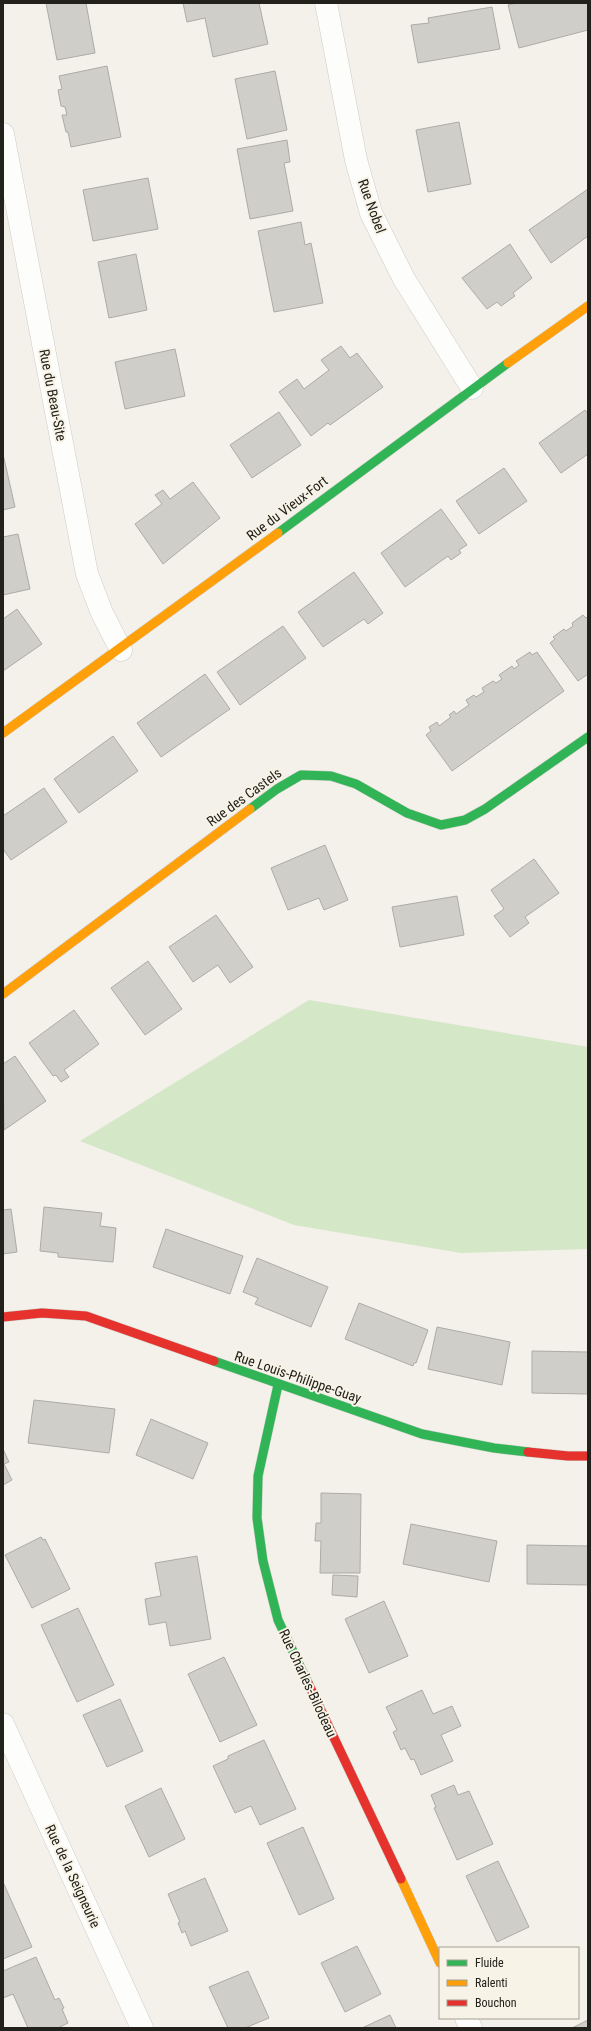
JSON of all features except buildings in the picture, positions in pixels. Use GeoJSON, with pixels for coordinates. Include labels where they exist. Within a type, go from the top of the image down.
{"type":"FeatureCollection","features":[{"type":"Feature","properties":{"kind":"street","name":"Rue Nobel"},"geometry":{"type":"LineString","coordinates":[[326,3],[356,160],[372,213],[404,279],[472,388]]}},
{"type":"Feature","properties":{"kind":"street","name":"Rue du Beau-Site"},"geometry":{"type":"LineString","coordinates":[[3,134],[87,574],[102,613],[120,650]]}},
{"type":"Feature","properties":{"kind":"street","name":"Rue du Vieux-Fort"},"geometry":{"type":"LineString","coordinates":[[3,733],[120,650],[472,388],[588,306]]}},
{"type":"Feature","properties":{"kind":"street","name":"Rue des Castels"},"geometry":{"type":"LineString","coordinates":[[3,994],[277,789],[301,775],[331,776],[356,784],[407,812],[441,825],[466,820],[485,809],[588,737]]}},
{"type":"Feature","properties":{"kind":"street","name":"Rue Louis-Philippe-Guay"},"geometry":{"type":"LineString","coordinates":[[3,1317],[42,1313],[86,1316],[278,1385],[422,1434],[494,1448],[568,1456],[588,1456]]}},
{"type":"Feature","properties":{"kind":"street","name":"Rue Charles-Bilodeau"},"geometry":{"type":"LineString","coordinates":[[278,1385],[258,1476],[257,1518],[263,1561],[278,1620],[439,1961]]}},
{"type":"Feature","properties":{"kind":"street","name":"Rue de la Seigneurie"},"geometry":{"type":"LineString","coordinates":[[3,1724],[142,2028]]}},
{"type":"Feature","properties":{"kind":"street"},"geometry":{"type":"LineString","coordinates":[[466,2019],[471,2028]]}},
{"type":"Feature","properties":{"kind":"green space"},"geometry":{"type":"Polygon","coordinates":[[[309,1000],[588,1047],[588,1249],[461,1253],[294,1225],[80,1141],[309,1000]]]}},
{"type":"Feature","properties":{"kind":"traffic: fast"},"geometry":{"type":"LineString","coordinates":[[278,533],[508,363]]}},
{"type":"Feature","properties":{"kind":"traffic: fast"},"geometry":{"type":"LineString","coordinates":[[250,809],[277,789],[301,775],[331,776],[356,784],[407,813],[441,825],[465,820],[485,809],[588,737]]}},
{"type":"Feature","properties":{"kind":"traffic: fast"},"geometry":{"type":"LineString","coordinates":[[214,1361],[422,1434],[494,1448],[528,1452]]}},
{"type":"Feature","properties":{"kind":"traffic: fast"},"geometry":{"type":"LineString","coordinates":[[278,1385],[258,1476],[257,1518],[263,1561],[278,1620],[308,1683]]}},
{"type":"Feature","properties":{"kind":"traffic: slow"},"geometry":{"type":"LineString","coordinates":[[508,363],[588,306]]}},
{"type":"Feature","properties":{"kind":"traffic: slow"},"geometry":{"type":"LineString","coordinates":[[3,733],[278,533]]}},
{"type":"Feature","properties":{"kind":"traffic: slow"},"geometry":{"type":"LineString","coordinates":[[3,994],[250,809]]}},
{"type":"Feature","properties":{"kind":"traffic: slow"},"geometry":{"type":"LineString","coordinates":[[401,1879],[439,1961]]}},
{"type":"Feature","properties":{"kind":"traffic: jam"},"geometry":{"type":"LineString","coordinates":[[3,1317],[42,1313],[86,1316],[214,1361]]}},
{"type":"Feature","properties":{"kind":"traffic: jam"},"geometry":{"type":"LineString","coordinates":[[528,1452],[568,1456],[588,1456]]}},
{"type":"Feature","properties":{"kind":"traffic: jam"},"geometry":{"type":"LineString","coordinates":[[308,1683],[401,1879]]}}]}
